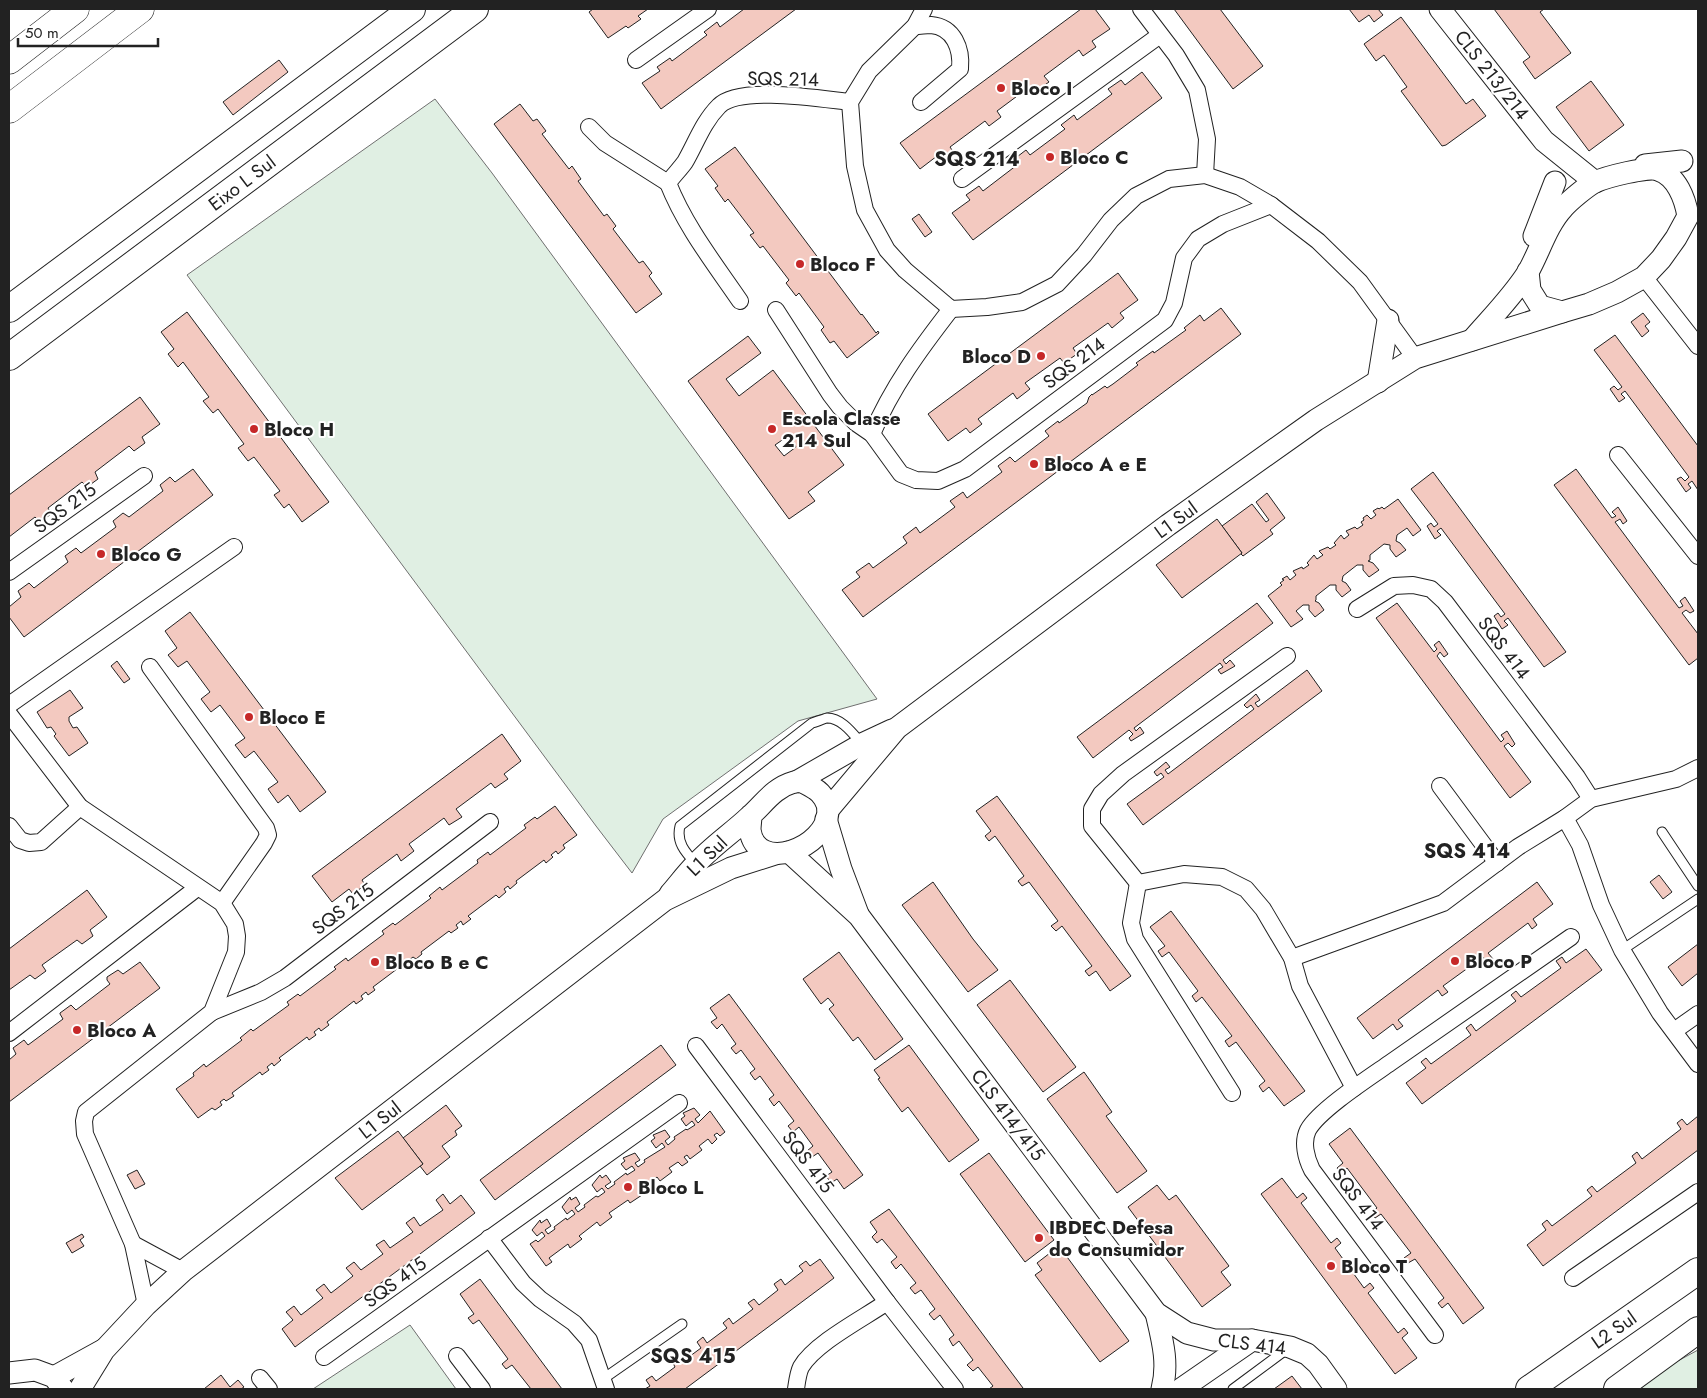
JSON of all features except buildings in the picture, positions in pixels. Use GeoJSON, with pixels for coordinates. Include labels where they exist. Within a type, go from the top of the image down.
{"type":"FeatureCollection","features":[{"type":"Feature","properties":{"kind":"highway"},"geometry":{"type":"LineString","coordinates":[[9,60],[75,9]]}},
{"type":"Feature","properties":{"kind":"highway"},"geometry":{"type":"LineString","coordinates":[[9,109],[140,9]]}},
{"type":"Feature","properties":{"kind":"main road","name":"Eixo L Sul"},"geometry":{"type":"LineString","coordinates":[[9,309],[412,9]]}},
{"type":"Feature","properties":{"kind":"main road","name":"Eixo L Sul"},"geometry":{"type":"LineString","coordinates":[[9,357],[475,9]]}},
{"type":"Feature","properties":{"kind":"main road","name":"L2 Sul"},"geometry":{"type":"LineString","coordinates":[[1529,1389],[1698,1270]]}},
{"type":"Feature","properties":{"kind":"main road"},"geometry":{"type":"LineString","coordinates":[[1617,1389],[1698,1330]]}},
{"type":"Feature","properties":{"kind":"street"},"geometry":{"type":"LineString","coordinates":[[636,60],[708,9]]}},
{"type":"Feature","properties":{"kind":"street"},"geometry":{"type":"LineString","coordinates":[[924,9],[915,26],[869,72],[850,102],[855,166],[865,210],[887,250],[905,270],[951,309],[987,307],[1022,302],[1057,284],[1084,255],[1111,220],[1136,196],[1169,180],[1206,175],[1240,187],[1271,205],[1318,241],[1360,282],[1416,358]]}},
{"type":"Feature","properties":{"kind":"street"},"geometry":{"type":"LineString","coordinates":[[1141,9],[1176,55],[1197,90],[1207,139],[1206,175]]}},
{"type":"Feature","properties":{"kind":"street","name":"CLS 213/214"},"geometry":{"type":"LineString","coordinates":[[1440,9],[1544,141],[1588,176]]}},
{"type":"Feature","properties":{"kind":"street"},"geometry":{"type":"LineString","coordinates":[[915,26],[933,25],[948,32],[958,43],[962,58],[960,69],[921,102]]}},
{"type":"Feature","properties":{"kind":"street"},"geometry":{"type":"LineString","coordinates":[[962,180],[1160,35]]}},
{"type":"Feature","properties":{"kind":"street","name":"SQS 214"},"geometry":{"type":"LineString","coordinates":[[668,183],[684,163],[705,124],[718,107],[727,100],[784,95],[850,102]]}},
{"type":"Feature","properties":{"kind":"street"},"geometry":{"type":"LineString","coordinates":[[589,127],[604,142],[668,183],[676,205],[740,301]]}},
{"type":"Feature","properties":{"kind":"street","name":"CLS 213/214"},"geometry":{"type":"LineString","coordinates":[[1544,141],[1562,209]]}},
{"type":"Feature","properties":{"kind":"street"},"geometry":{"type":"LineString","coordinates":[[1472,340],[1528,271],[1538,248],[1562,209],[1588,176],[1690,159]]}},
{"type":"Feature","properties":{"kind":"street"},"geometry":{"type":"LineString","coordinates":[[1588,176],[1658,169],[1690,159]]}},
{"type":"Feature","properties":{"kind":"street"},"geometry":{"type":"LineString","coordinates":[[1658,169],[1678,187],[1685,201],[1693,209]]}},
{"type":"Feature","properties":{"kind":"street"},"geometry":{"type":"LineString","coordinates":[[1512,292],[1555,182]]}},
{"type":"Feature","properties":{"kind":"street","name":"SQS 214"},"geometry":{"type":"LineString","coordinates":[[776,310],[840,407],[872,434],[901,474],[916,480],[938,482],[965,469],[1166,320],[1174,303],[1184,258],[1198,239],[1224,224],[1271,205]]}},
{"type":"Feature","properties":{"kind":"street","name":"L1 Sul"},"geometry":{"type":"LineString","coordinates":[[796,782],[862,744],[897,728],[1168,525],[1316,420],[1416,358],[1588,304],[1617,292],[1644,277],[1661,259],[1693,209]]}},
{"type":"Feature","properties":{"kind":"street"},"geometry":{"type":"LineString","coordinates":[[1528,271],[1530,290],[1540,306],[1562,312]]}},
{"type":"Feature","properties":{"kind":"street"},"geometry":{"type":"LineString","coordinates":[[1644,277],[1698,345]]}},
{"type":"Feature","properties":{"kind":"street"},"geometry":{"type":"LineString","coordinates":[[872,434],[893,390],[951,309]]}},
{"type":"Feature","properties":{"kind":"street"},"geometry":{"type":"LineString","coordinates":[[1378,382],[1388,320]]}},
{"type":"Feature","properties":{"kind":"street"},"geometry":{"type":"LineString","coordinates":[[1618,455],[1698,556]]}},
{"type":"Feature","properties":{"kind":"street","name":"SQS 215"},"geometry":{"type":"LineString","coordinates":[[9,572],[144,476]]}},
{"type":"Feature","properties":{"kind":"street"},"geometry":{"type":"LineString","coordinates":[[9,704],[234,547]]}},
{"type":"Feature","properties":{"kind":"street","name":"SQS 414"},"geometry":{"type":"LineString","coordinates":[[1357,609],[1394,586],[1413,584],[1430,589],[1445,602],[1577,777],[1591,799]]}},
{"type":"Feature","properties":{"kind":"street"},"geometry":{"type":"LineString","coordinates":[[1232,1093],[1135,939],[1131,923],[1138,883],[1092,826],[1092,809],[1102,794],[1122,774],[1288,656]]}},
{"type":"Feature","properties":{"kind":"street"},"geometry":{"type":"LineString","coordinates":[[150,667],[266,828],[268,835],[264,843],[222,903]]}},
{"type":"Feature","properties":{"kind":"street","name":"SQS 215"},"geometry":{"type":"LineString","coordinates":[[9,714],[80,807],[197,888],[222,903],[235,924],[237,936],[236,952],[212,1012]]}},
{"type":"Feature","properties":{"kind":"street","name":"L1 Sul"},"geometry":{"type":"LineString","coordinates":[[827,814],[897,728]]}},
{"type":"Feature","properties":{"kind":"street"},"geometry":{"type":"LineString","coordinates":[[1292,958],[1443,903],[1518,847],[1565,818],[1591,799],[1676,780],[1698,768]]}},
{"type":"Feature","properties":{"kind":"street"},"geometry":{"type":"LineString","coordinates":[[796,782],[808,784],[819,791],[824,799],[827,814],[815,838],[806,845],[782,853],[760,848],[753,839],[750,829],[752,815],[762,802],[777,790],[796,782]]}},
{"type":"Feature","properties":{"kind":"street"},"geometry":{"type":"LineString","coordinates":[[1440,786],[1497,863]]}},
{"type":"Feature","properties":{"kind":"street"},"geometry":{"type":"LineString","coordinates":[[9,826],[20,840],[29,843],[41,842],[80,807]]}},
{"type":"Feature","properties":{"kind":"street","name":"CLS 414/415"},"geometry":{"type":"LineString","coordinates":[[827,814],[841,869],[859,916]]}},
{"type":"Feature","properties":{"kind":"street","name":"L1 Sul"},"geometry":{"type":"LineString","coordinates":[[58,1383],[104,1350],[146,1305],[183,1271],[665,900],[696,864],[752,815]]}},
{"type":"Feature","properties":{"kind":"street"},"geometry":{"type":"LineString","coordinates":[[1565,818],[1580,845],[1601,905],[1622,950],[1660,1012],[1698,1064]]}},
{"type":"Feature","properties":{"kind":"street","name":"SQS 215"},"geometry":{"type":"LineString","coordinates":[[146,1305],[133,1244],[85,1134],[84,1121],[86,1112],[212,1012],[261,992],[285,978],[490,822]]}},
{"type":"Feature","properties":{"kind":"street","name":"L1 Sul"},"geometry":{"type":"LineString","coordinates":[[665,900],[731,868],[782,853]]}},
{"type":"Feature","properties":{"kind":"street","name":"CLS 414/415"},"geometry":{"type":"LineString","coordinates":[[782,853],[859,916],[1156,1313]]}},
{"type":"Feature","properties":{"kind":"street"},"geometry":{"type":"LineString","coordinates":[[1138,883],[1184,874],[1222,877],[1246,889],[1276,929],[1292,958],[1300,986],[1354,1088]]}},
{"type":"Feature","properties":{"kind":"street"},"geometry":{"type":"LineString","coordinates":[[9,1034],[197,888]]}},
{"type":"Feature","properties":{"kind":"street","name":"SQS 414"},"geometry":{"type":"LineString","coordinates":[[1435,1335],[1312,1170],[1308,1162],[1305,1146],[1308,1130],[1318,1118],[1354,1088],[1570,937]]}},
{"type":"Feature","properties":{"kind":"street"},"geometry":{"type":"LineString","coordinates":[[1674,1031],[1698,1014]]}},
{"type":"Feature","properties":{"kind":"street","name":"SQS 415"},"geometry":{"type":"LineString","coordinates":[[696,1046],[887,1302],[955,1389]]}},
{"type":"Feature","properties":{"kind":"street","name":"SQS 415"},"geometry":{"type":"LineString","coordinates":[[324,1357],[679,1102]]}},
{"type":"Feature","properties":{"kind":"street"},"geometry":{"type":"LineString","coordinates":[[1573,1278],[1698,1192]]}},
{"type":"Feature","properties":{"kind":"street"},"geometry":{"type":"LineString","coordinates":[[490,1238],[523,1283],[540,1299],[574,1323],[589,1340],[604,1384]]}},
{"type":"Feature","properties":{"kind":"street"},"geometry":{"type":"LineString","coordinates":[[133,1244],[183,1271]]}},
{"type":"Feature","properties":{"kind":"street"},"geometry":{"type":"LineString","coordinates":[[796,1389],[801,1368],[810,1356],[828,1341],[887,1302]]}},
{"type":"Feature","properties":{"kind":"street"},"geometry":{"type":"LineString","coordinates":[[1156,1313],[1166,1353],[1165,1379],[1162,1389]]}},
{"type":"Feature","properties":{"kind":"street","name":"CLS 414"},"geometry":{"type":"LineString","coordinates":[[1156,1313],[1187,1332],[1214,1340],[1252,1340],[1290,1347],[1307,1354],[1318,1364],[1336,1389]]}},
{"type":"Feature","properties":{"kind":"street"},"geometry":{"type":"LineString","coordinates":[[1181,1389],[1252,1340]]}},
{"type":"Feature","properties":{"kind":"street","name":"L1 Sul"},"geometry":{"type":"LineString","coordinates":[[80,1389],[104,1350]]}},
{"type":"Feature","properties":{"kind":"street"},"geometry":{"type":"LineString","coordinates":[[457,1356],[482,1389]]}},
{"type":"Feature","properties":{"kind":"street"},"geometry":{"type":"LineString","coordinates":[[9,1373],[35,1370],[58,1383]]}},
{"type":"Feature","properties":{"kind":"lane"},"geometry":{"type":"LineString","coordinates":[[696,864],[683,850],[678,835],[680,826],[812,723],[828,718],[839,722],[848,728],[862,744]]}},
{"type":"Feature","properties":{"kind":"lane"},"geometry":{"type":"LineString","coordinates":[[1662,832],[1698,886]]}},
{"type":"Feature","properties":{"kind":"lane"},"geometry":{"type":"LineString","coordinates":[[1622,950],[1698,899]]}},
{"type":"Feature","properties":{"kind":"lane"},"geometry":{"type":"LineString","coordinates":[[604,1384],[682,1324]]}},
{"type":"Feature","properties":{"kind":"lane"},"geometry":{"type":"LineString","coordinates":[[1233,1389],[1290,1347]]}},
{"type":"Feature","properties":{"kind":"green space"},"geometry":{"type":"Polygon","coordinates":[[[435,99],[492,173],[877,699],[798,721],[663,819],[632,873],[187,275],[435,99]]]}},
{"type":"Feature","properties":{"kind":"green space"},"geometry":{"type":"Polygon","coordinates":[[[410,1325],[456,1389],[313,1389],[410,1325]]]}},
{"type":"Feature","properties":{"kind":"green space"},"geometry":{"type":"Polygon","coordinates":[[[1698,1350],[1698,1389],[1634,1389],[1661,1370],[1698,1350]]]}},
{"type":"Feature","properties":{"kind":"place","name":"Bloco I"},"geometry":{"type":"Point","coordinates":[1001,88]}},
{"type":"Feature","properties":{"kind":"place","name":"Bloco C"},"geometry":{"type":"Point","coordinates":[1050,157]}},
{"type":"Feature","properties":{"kind":"place","name":"Bloco F"},"geometry":{"type":"Point","coordinates":[800,264]}},
{"type":"Feature","properties":{"kind":"place","name":"Bloco D"},"geometry":{"type":"Point","coordinates":[1041,356]}},
{"type":"Feature","properties":{"kind":"place","name":"Bloco H"},"geometry":{"type":"Point","coordinates":[254,429]}},
{"type":"Feature","properties":{"kind":"place","name":"Escola Classe 214 Sul"},"geometry":{"type":"Point","coordinates":[772,429]}},
{"type":"Feature","properties":{"kind":"place","name":"Bloco A e E"},"geometry":{"type":"Point","coordinates":[1034,464]}},
{"type":"Feature","properties":{"kind":"place","name":"Bloco G"},"geometry":{"type":"Point","coordinates":[101,554]}},
{"type":"Feature","properties":{"kind":"place","name":"Bloco E"},"geometry":{"type":"Point","coordinates":[249,717]}},
{"type":"Feature","properties":{"kind":"place","name":"Bloco P"},"geometry":{"type":"Point","coordinates":[1455,961]}},
{"type":"Feature","properties":{"kind":"place","name":"Bloco B e C"},"geometry":{"type":"Point","coordinates":[375,962]}},
{"type":"Feature","properties":{"kind":"place","name":"Bloco A"},"geometry":{"type":"Point","coordinates":[77,1030]}},
{"type":"Feature","properties":{"kind":"place","name":"Bloco L"},"geometry":{"type":"Point","coordinates":[628,1187]}},
{"type":"Feature","properties":{"kind":"place","name":"IBDEC Defesa do Consumidor"},"geometry":{"type":"Point","coordinates":[1039,1238]}},
{"type":"Feature","properties":{"kind":"place","name":"Bloco T"},"geometry":{"type":"Point","coordinates":[1331,1266]}},
{"type":"Feature","properties":{"kind":"district","name":"SQS 214"},"geometry":{"type":"Point","coordinates":[977,159]}},
{"type":"Feature","properties":{"kind":"district","name":"SQS 414"},"geometry":{"type":"Point","coordinates":[1467,851]}},
{"type":"Feature","properties":{"kind":"district","name":"SQS 415"},"geometry":{"type":"Point","coordinates":[693,1356]}}]}
